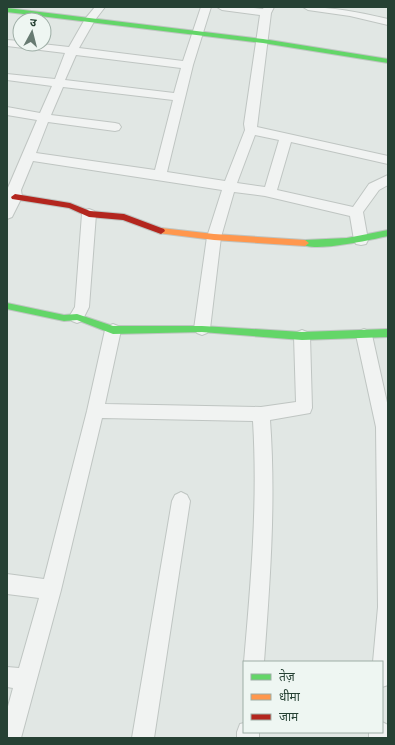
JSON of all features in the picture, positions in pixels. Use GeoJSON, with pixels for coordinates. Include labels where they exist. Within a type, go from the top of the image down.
{"type":"FeatureCollection","features":[{"type":"Feature","properties":{"kind":"street"},"geometry":{"type":"LineString","coordinates":[[7,214],[14,197],[14,190],[72,51],[90,19],[100,7]]}},
{"type":"Feature","properties":{"kind":"street"},"geometry":{"type":"LineString","coordinates":[[160,174],[187,66],[206,7]]}},
{"type":"Feature","properties":{"kind":"street"},"geometry":{"type":"LineString","coordinates":[[202,328],[214,236],[251,130],[250,124],[268,10],[222,7]]}},
{"type":"Feature","properties":{"kind":"street"},"geometry":{"type":"LineString","coordinates":[[308,7],[350,13],[388,22]]}},
{"type":"Feature","properties":{"kind":"street"},"geometry":{"type":"LineString","coordinates":[[7,10],[263,41],[388,61]]}},
{"type":"Feature","properties":{"kind":"street"},"geometry":{"type":"LineString","coordinates":[[7,44],[187,66]]}},
{"type":"Feature","properties":{"kind":"street"},"geometry":{"type":"LineString","coordinates":[[7,77],[179,97]]}},
{"type":"Feature","properties":{"kind":"street"},"geometry":{"type":"LineString","coordinates":[[7,111],[45,118],[115,127]]}},
{"type":"Feature","properties":{"kind":"street"},"geometry":{"type":"LineString","coordinates":[[251,130],[388,160]]}},
{"type":"Feature","properties":{"kind":"street"},"geometry":{"type":"LineString","coordinates":[[270,192],[286,137]]}},
{"type":"Feature","properties":{"kind":"street"},"geometry":{"type":"LineString","coordinates":[[29,156],[160,174],[230,187],[270,192],[280,196],[356,212]]}},
{"type":"Feature","properties":{"kind":"street"},"geometry":{"type":"LineString","coordinates":[[361,240],[356,212],[374,187],[388,179]]}},
{"type":"Feature","properties":{"kind":"street"},"geometry":{"type":"LineString","coordinates":[[14,197],[70,206],[89,214],[124,217],[162,231],[314,244],[361,240],[388,233]]}},
{"type":"Feature","properties":{"kind":"street"},"geometry":{"type":"LineString","coordinates":[[77,317],[82,307],[89,214]]}},
{"type":"Feature","properties":{"kind":"street"},"geometry":{"type":"LineString","coordinates":[[7,306],[64,318],[77,317],[113,330],[202,328],[302,336],[388,333]]}},
{"type":"Feature","properties":{"kind":"street"},"geometry":{"type":"LineString","coordinates":[[10,738],[16,678],[51,590],[95,411],[113,330]]}},
{"type":"Feature","properties":{"kind":"street"},"geometry":{"type":"LineString","coordinates":[[364,335],[386,427],[388,607],[383,665]]}},
{"type":"Feature","properties":{"kind":"street"},"geometry":{"type":"LineString","coordinates":[[95,411],[261,414],[304,408],[302,336]]}},
{"type":"Feature","properties":{"kind":"street"},"geometry":{"type":"LineString","coordinates":[[254,661],[260,580],[265,452],[261,414]]}},
{"type":"Feature","properties":{"kind":"street"},"geometry":{"type":"LineString","coordinates":[[143,738],[181,501]]}},
{"type":"Feature","properties":{"kind":"street"},"geometry":{"type":"LineString","coordinates":[[7,584],[51,590]]}},
{"type":"Feature","properties":{"kind":"traffic: fast"},"geometry":{"type":"LineString","coordinates":[[7,10],[263,41],[388,61]]}},
{"type":"Feature","properties":{"kind":"traffic: fast"},"geometry":{"type":"LineString","coordinates":[[305,243],[347,241],[388,233]]}},
{"type":"Feature","properties":{"kind":"traffic: fast"},"geometry":{"type":"LineString","coordinates":[[7,306],[64,318],[77,317],[113,330],[202,329],[302,336],[388,333]]}},
{"type":"Feature","properties":{"kind":"traffic: slow"},"geometry":{"type":"LineString","coordinates":[[161,231],[214,237],[305,243]]}},
{"type":"Feature","properties":{"kind":"traffic: jam"},"geometry":{"type":"LineString","coordinates":[[15,197],[70,206],[89,214],[124,217],[161,231]]}}]}
